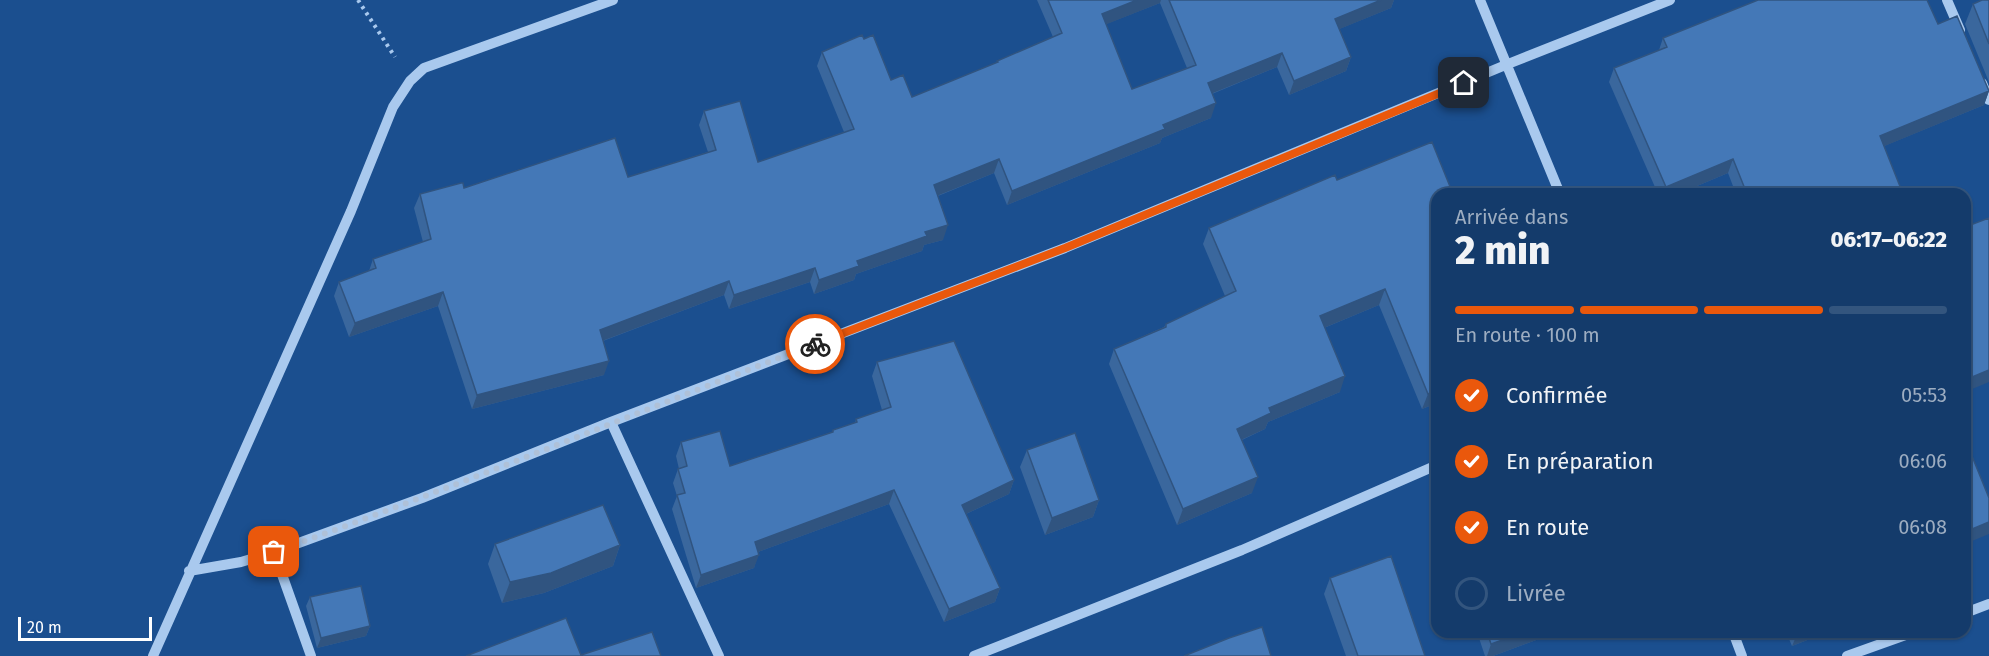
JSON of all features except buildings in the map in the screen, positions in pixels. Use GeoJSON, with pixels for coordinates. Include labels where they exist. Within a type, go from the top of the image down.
{"type":"FeatureCollection","features":[{"type":"Feature","properties":{"kind":"street"},"geometry":{"type":"LineString","coordinates":[[153,656],[351,211],[393,107],[410,81],[424,68],[613,0]]}},
{"type":"Feature","properties":{"kind":"street"},"geometry":{"type":"LineString","coordinates":[[1480,0],[1558,188]]}},
{"type":"Feature","properties":{"kind":"street"},"geometry":{"type":"LineString","coordinates":[[189,571],[241,562],[274,552],[422,498],[611,422],[1065,248],[1508,64],[1670,0]]}},
{"type":"Feature","properties":{"kind":"street"},"geometry":{"type":"LineString","coordinates":[[1947,0],[1964,40]]}},
{"type":"Feature","properties":{"kind":"street"},"geometry":{"type":"LineString","coordinates":[[1976,70],[1989,100]]}},
{"type":"Feature","properties":{"kind":"street"},"geometry":{"type":"LineString","coordinates":[[611,422],[719,656]]}},
{"type":"Feature","properties":{"kind":"street"},"geometry":{"type":"LineString","coordinates":[[974,656],[1242,550],[1431,468]]}},
{"type":"Feature","properties":{"kind":"street"},"geometry":{"type":"LineString","coordinates":[[274,552],[311,656]]}},
{"type":"Feature","properties":{"kind":"street"},"geometry":{"type":"LineString","coordinates":[[1971,611],[1989,604]]}},
{"type":"Feature","properties":{"kind":"street"},"geometry":{"type":"LineString","coordinates":[[1734,638],[1742,656]]}},
{"type":"Feature","properties":{"kind":"street"},"geometry":{"type":"LineString","coordinates":[[1847,656],[1897,638]]}},
{"type":"Feature","properties":{"kind":"path"},"geometry":{"type":"LineString","coordinates":[[358,0],[410,81]]}},
{"type":"Feature","properties":{"kind":"way so far"},"geometry":{"type":"LineString","coordinates":[[274,552],[422,498],[611,422],[815,344]]}},
{"type":"Feature","properties":{"kind":"route"},"geometry":{"type":"LineString","coordinates":[[815,344],[1065,248],[1464,83]]}}]}
